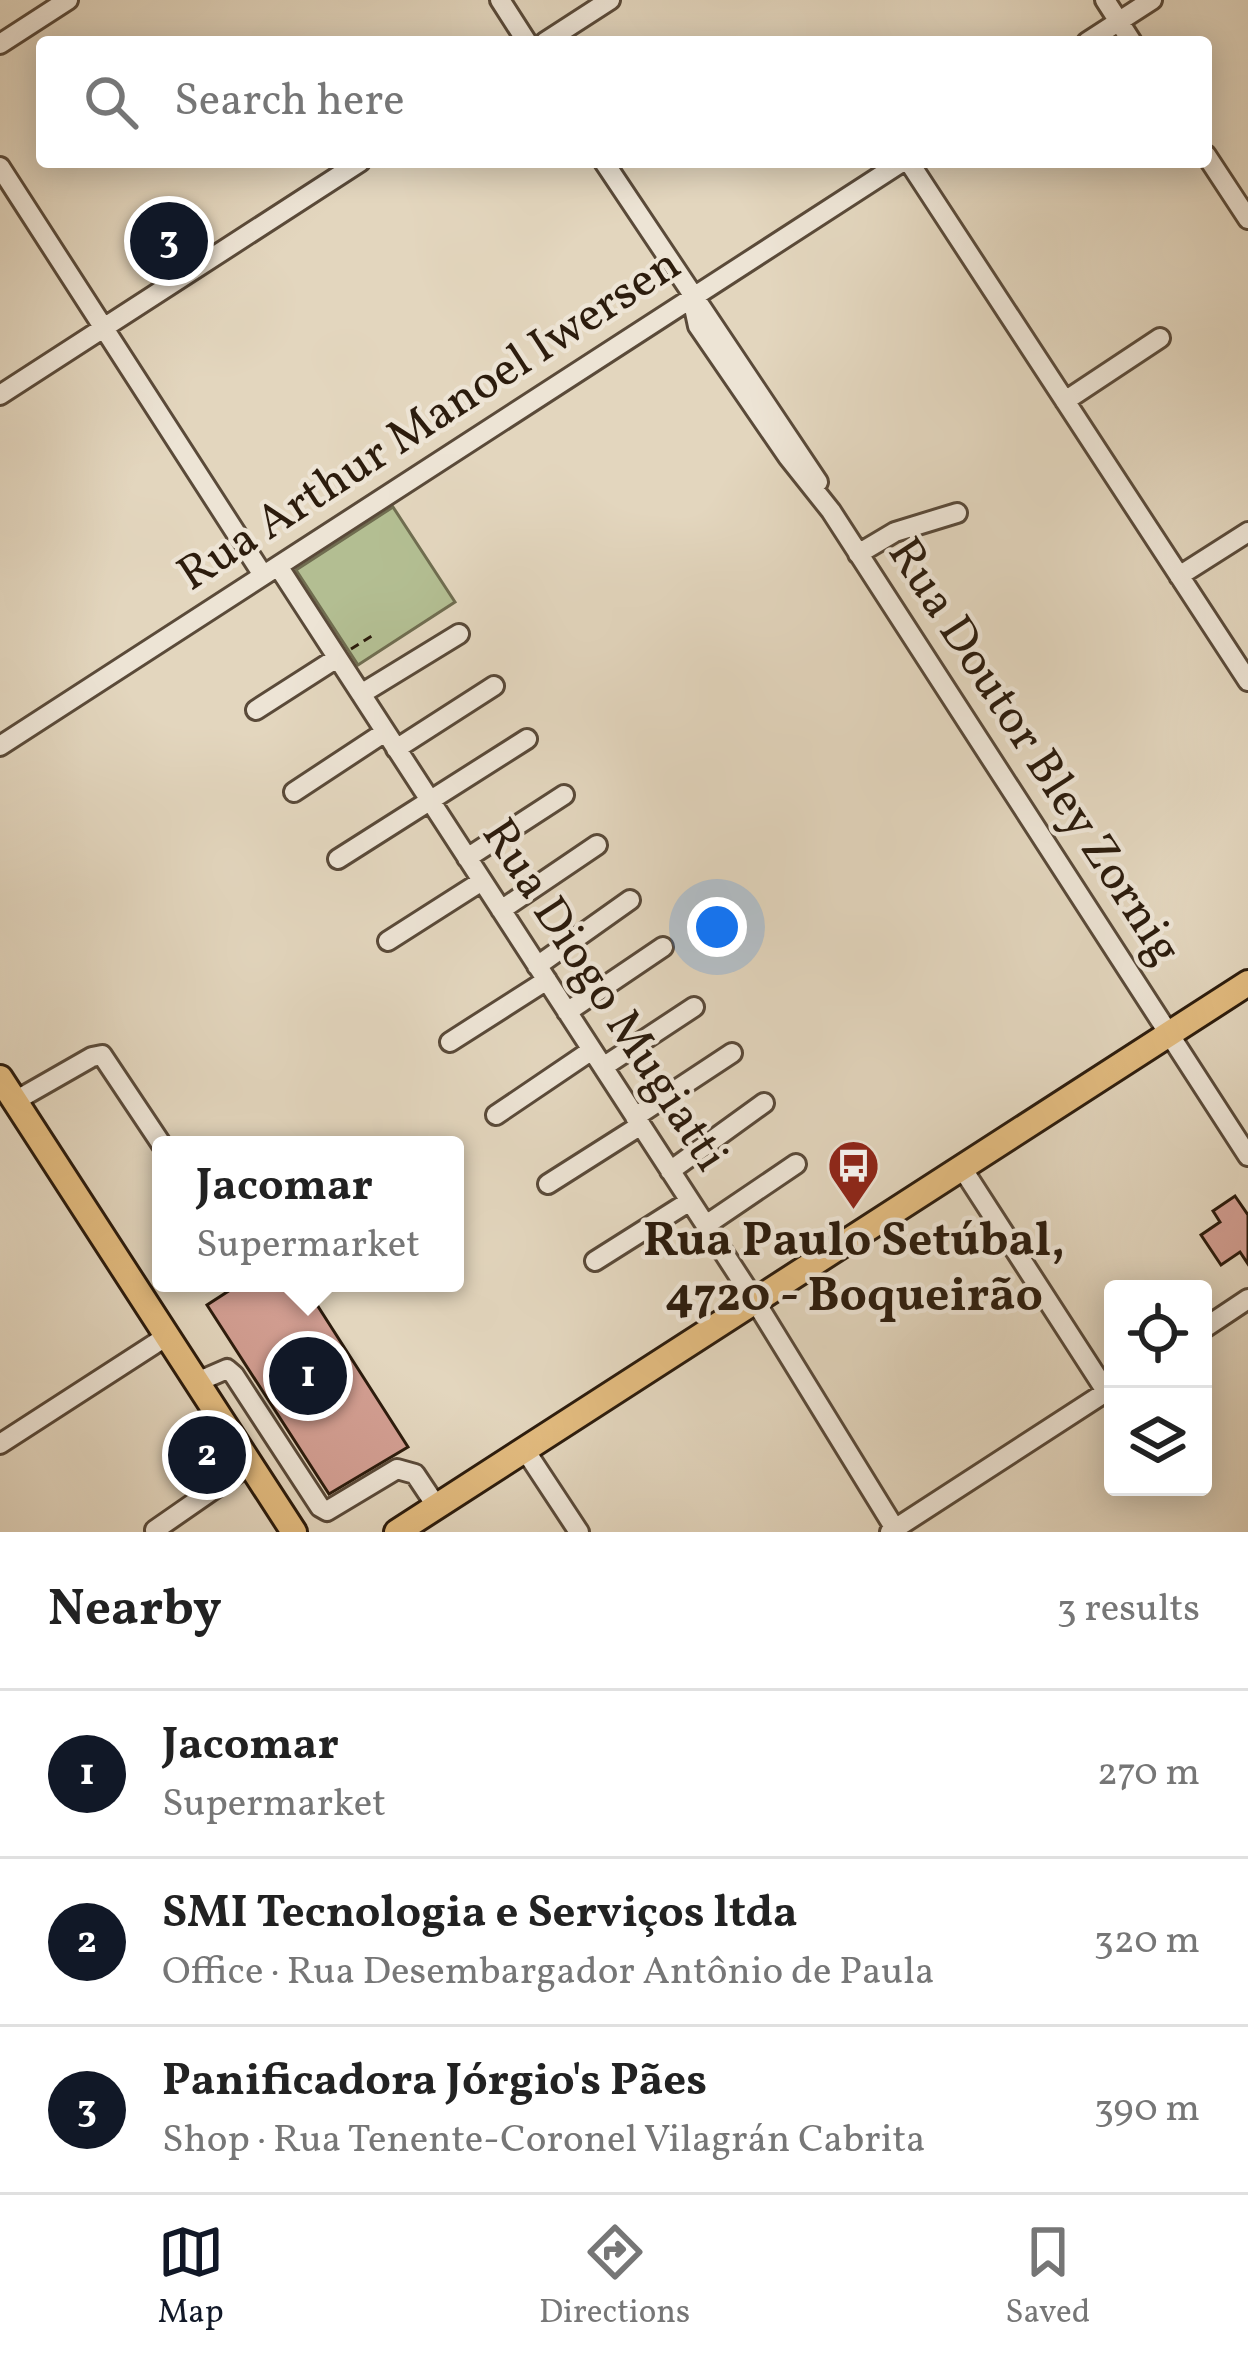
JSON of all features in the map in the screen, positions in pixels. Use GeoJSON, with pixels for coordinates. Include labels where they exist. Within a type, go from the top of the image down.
{"type":"FeatureCollection","features":[{"type":"Feature","properties":{"kind":"main road"},"geometry":{"type":"LineString","coordinates":[[408,1529],[1248,983]]}},
{"type":"Feature","properties":{"kind":"main road"},"geometry":{"type":"LineString","coordinates":[[6,1091],[294,1532]]}},
{"type":"Feature","properties":{"kind":"street"},"geometry":{"type":"LineString","coordinates":[[0,44],[68,0]]}},
{"type":"Feature","properties":{"kind":"street"},"geometry":{"type":"LineString","coordinates":[[500,0],[523,36]]}},
{"type":"Feature","properties":{"kind":"street"},"geometry":{"type":"LineString","coordinates":[[554,36],[610,0]]}},
{"type":"Feature","properties":{"kind":"street"},"geometry":{"type":"LineString","coordinates":[[1105,0],[1128,36]]}},
{"type":"Feature","properties":{"kind":"street"},"geometry":{"type":"LineString","coordinates":[[1096,36],[1152,0]]}},
{"type":"Feature","properties":{"kind":"street"},"geometry":{"type":"LineString","coordinates":[[1212,164],[1248,219]]}},
{"type":"Feature","properties":{"kind":"street","name":"Rua Diogo Mugiatti"},"geometry":{"type":"LineString","coordinates":[[0,167],[270,571],[361,694],[755,1301],[894,1531]]}},
{"type":"Feature","properties":{"kind":"street"},"geometry":{"type":"LineString","coordinates":[[0,394],[351,168]]}},
{"type":"Feature","properties":{"kind":"street","name":"Rua Doutor Bley Zornig"},"geometry":{"type":"LineString","coordinates":[[608,168],[692,298],[698,326],[831,512],[1248,1156]]}},
{"type":"Feature","properties":{"kind":"street","name":"Rua Arthur Manoel Iwersen"},"geometry":{"type":"LineString","coordinates":[[0,746],[896,168]]}},
{"type":"Feature","properties":{"kind":"street"},"geometry":{"type":"LineString","coordinates":[[909,168],[1248,681]]}},
{"type":"Feature","properties":{"kind":"street"},"geometry":{"type":"LineString","coordinates":[[1065,401],[1160,338]]}},
{"type":"Feature","properties":{"kind":"street"},"geometry":{"type":"LineString","coordinates":[[858,554],[895,532],[956,513]]}},
{"type":"Feature","properties":{"kind":"street"},"geometry":{"type":"LineString","coordinates":[[1179,576],[1248,532]]}},
{"type":"Feature","properties":{"kind":"street"},"geometry":{"type":"LineString","coordinates":[[361,694],[459,634]]}},
{"type":"Feature","properties":{"kind":"street"},"geometry":{"type":"LineString","coordinates":[[256,710],[337,658]]}},
{"type":"Feature","properties":{"kind":"street"},"geometry":{"type":"LineString","coordinates":[[293,792],[494,686]]}},
{"type":"Feature","properties":{"kind":"street"},"geometry":{"type":"LineString","coordinates":[[338,860],[527,739]]}},
{"type":"Feature","properties":{"kind":"street"},"geometry":{"type":"LineString","coordinates":[[467,858],[564,795]]}},
{"type":"Feature","properties":{"kind":"street"},"geometry":{"type":"LineString","coordinates":[[501,910],[597,845]]}},
{"type":"Feature","properties":{"kind":"street"},"geometry":{"type":"LineString","coordinates":[[388,941],[482,881]]}},
{"type":"Feature","properties":{"kind":"street"},"geometry":{"type":"LineString","coordinates":[[450,1042],[630,900]]}},
{"type":"Feature","properties":{"kind":"street"},"geometry":{"type":"LineString","coordinates":[[568,1012],[663,947]]}},
{"type":"Feature","properties":{"kind":"street"},"geometry":{"type":"LineString","coordinates":[[496,1114],[694,1007]]}},
{"type":"Feature","properties":{"kind":"street"},"geometry":{"type":"LineString","coordinates":[[548,1184],[732,1053]]}},
{"type":"Feature","properties":{"kind":"street"},"geometry":{"type":"LineString","coordinates":[[6,1091],[102,1055],[157,1136]]}},
{"type":"Feature","properties":{"kind":"street"},"geometry":{"type":"LineString","coordinates":[[670,1171],[764,1103]]}},
{"type":"Feature","properties":{"kind":"street"},"geometry":{"type":"LineString","coordinates":[[706,1225],[796,1164]]}},
{"type":"Feature","properties":{"kind":"street"},"geometry":{"type":"LineString","coordinates":[[962,1168],[1109,1388]]}},
{"type":"Feature","properties":{"kind":"street"},"geometry":{"type":"LineString","coordinates":[[595,1261],[690,1201]]}},
{"type":"Feature","properties":{"kind":"street"},"geometry":{"type":"LineString","coordinates":[[1212,1323],[1248,1300]]}},
{"type":"Feature","properties":{"kind":"street"},"geometry":{"type":"LineString","coordinates":[[0,1444],[167,1336]]}},
{"type":"Feature","properties":{"kind":"street"},"geometry":{"type":"LineString","coordinates":[[197,1382],[220,1370],[234,1376],[327,1511],[397,1469],[415,1474],[437,1507]]}},
{"type":"Feature","properties":{"kind":"street"},"geometry":{"type":"LineString","coordinates":[[894,1531],[1104,1393]]}},
{"type":"Feature","properties":{"kind":"street"},"geometry":{"type":"LineString","coordinates":[[526,1450],[579,1532]]}},
{"type":"Feature","properties":{"kind":"street"},"geometry":{"type":"LineString","coordinates":[[155,1530],[250,1464]]}},
{"type":"Feature","properties":{"kind":"path"},"geometry":{"type":"LineString","coordinates":[[337,658],[374,634]]}},
{"type":"Feature","properties":{"kind":"green space"},"geometry":{"type":"Polygon","coordinates":[[[393,507],[455,602],[358,665],[296,570],[393,507]]]}},
{"type":"Feature","properties":{"kind":"building"},"geometry":{"type":"Polygon","coordinates":[[[1235,1196],[1248,1215],[1248,1264],[1240,1252],[1221,1265],[1201,1235],[1220,1222],[1213,1211],[1235,1196]]]}},
{"type":"Feature","properties":{"kind":"building"},"geometry":{"type":"Polygon","coordinates":[[[227,1292],[309,1292],[408,1447],[329,1494],[207,1305],[227,1292]]]}},
{"type":"Feature","properties":{"kind":"place","name":"Panificadora Jórgio's Pães"},"geometry":{"type":"Point","coordinates":[169,241]}},
{"type":"Feature","properties":{"kind":"place","name":"Rua Paulo Setúbal, 4720 - Boqueirão"},"geometry":{"type":"Point","coordinates":[854,1212]}},
{"type":"Feature","properties":{"kind":"place","name":"Jacomar"},"geometry":{"type":"Point","coordinates":[308,1376]}},
{"type":"Feature","properties":{"kind":"place","name":"SMI Tecnologia e Serviços ltda"},"geometry":{"type":"Point","coordinates":[207,1455]}}]}
